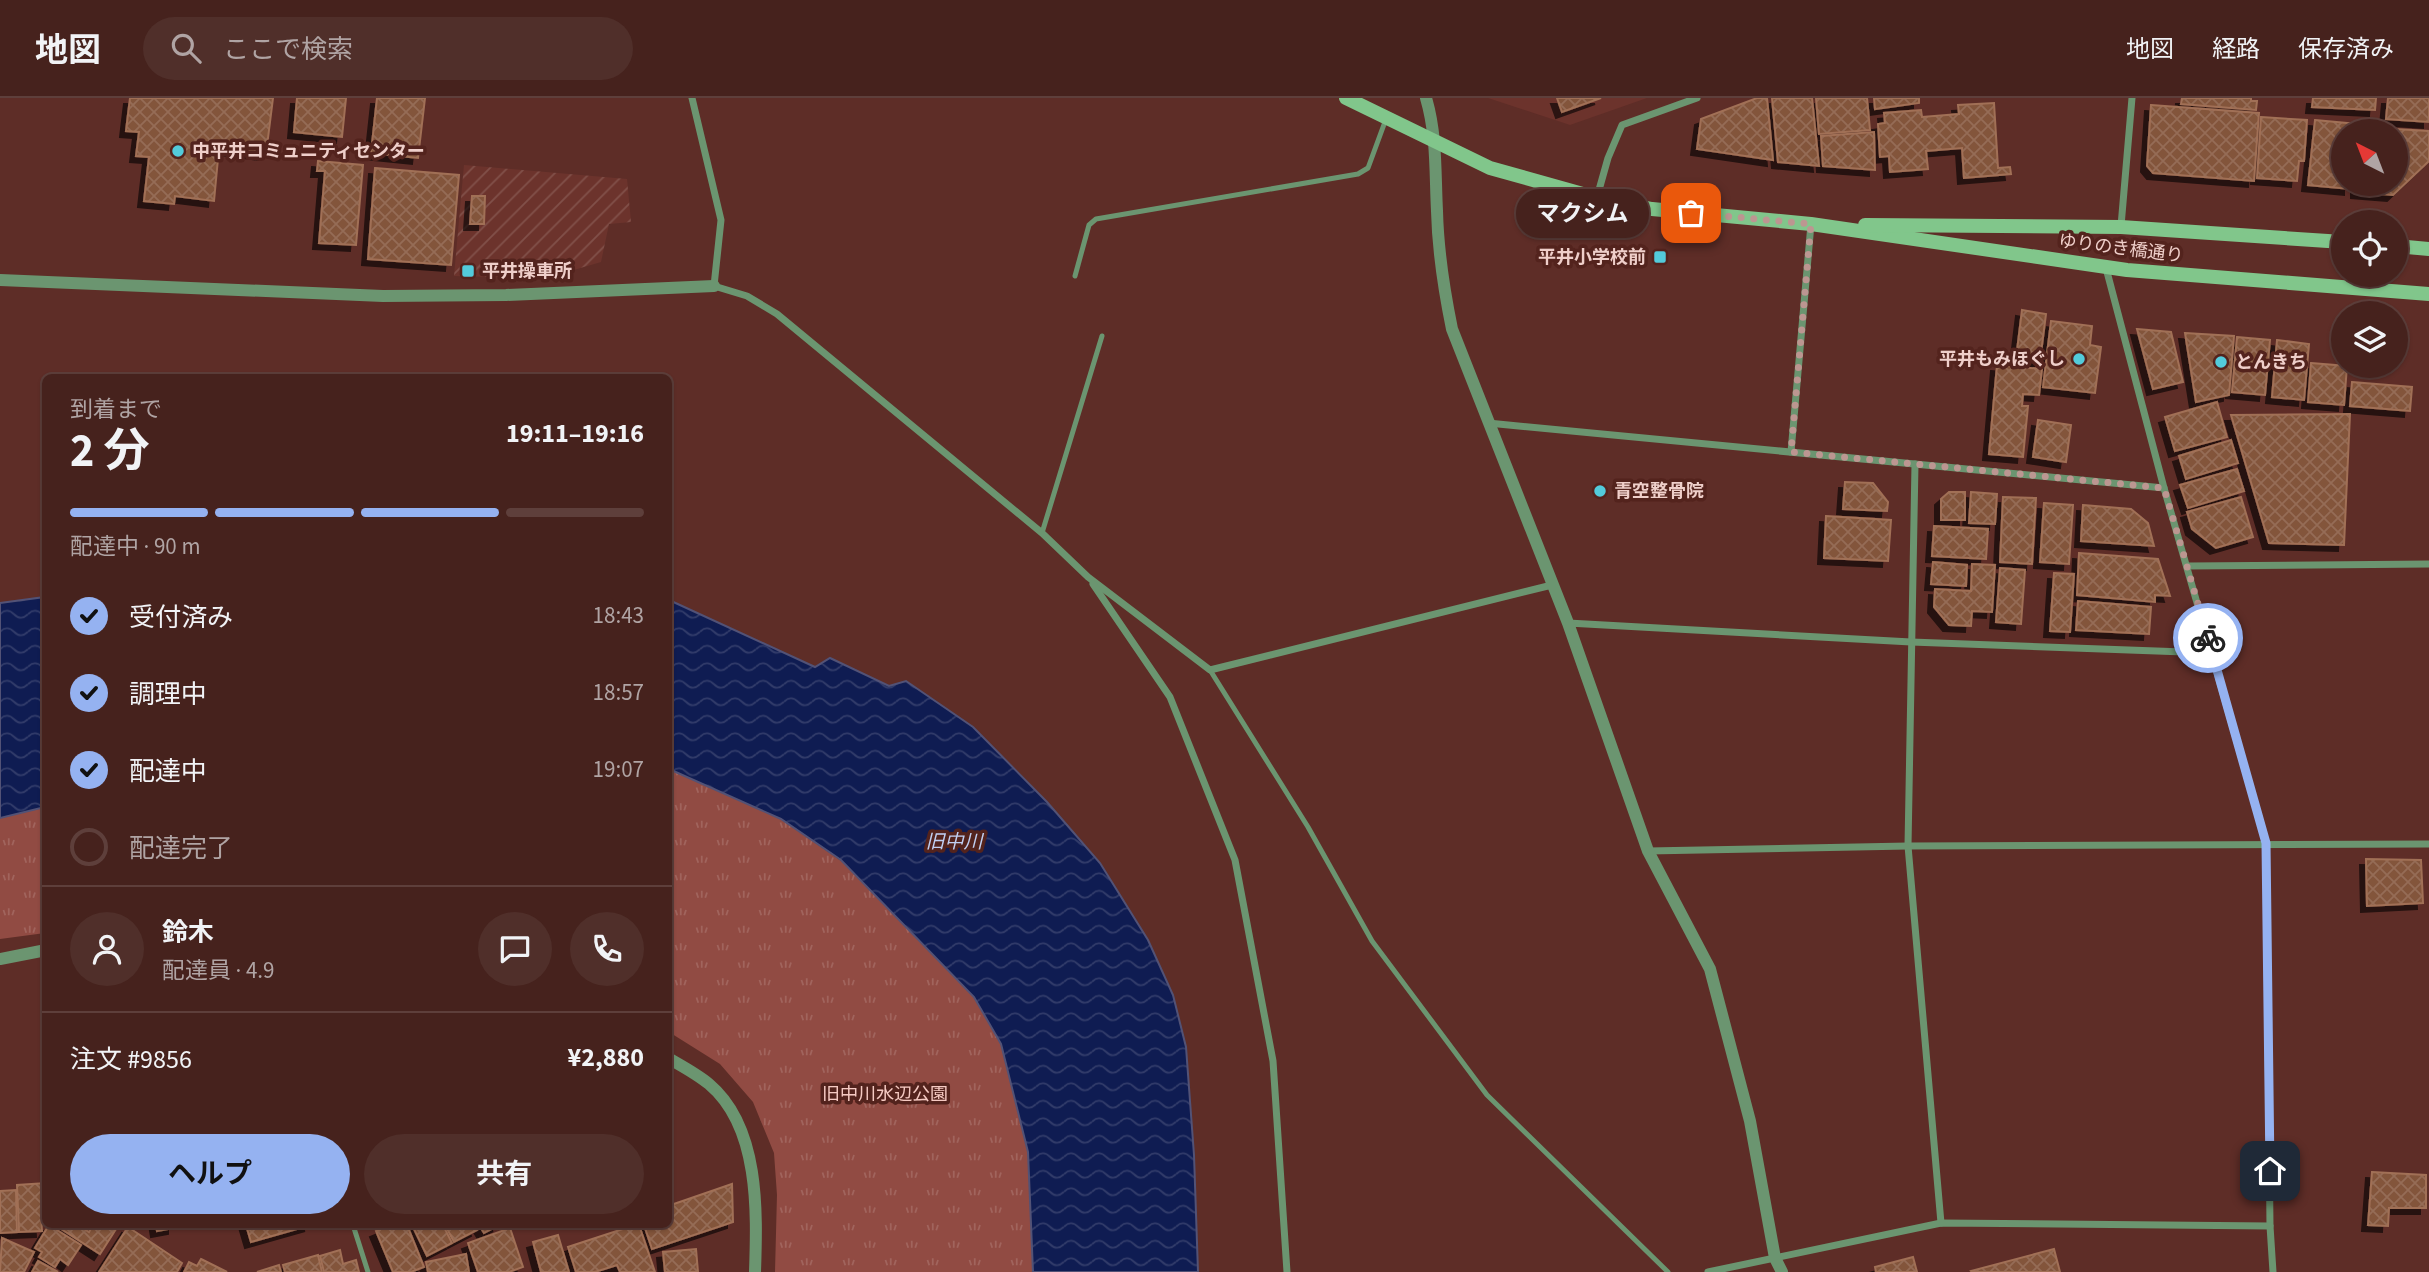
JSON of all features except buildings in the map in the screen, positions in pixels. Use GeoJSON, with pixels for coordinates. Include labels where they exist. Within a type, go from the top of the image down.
{"type":"FeatureCollection","features":[{"type":"Feature","properties":{"kind":"main road","name":"ゆりのき橋通り"},"geometry":{"type":"LineString","coordinates":[[1346,98],[1490,168],[1597,198],[1652,209],[1811,224],[2106,268],[2429,294]]}},
{"type":"Feature","properties":{"kind":"main road","name":"ゆりのき橋通り"},"geometry":{"type":"LineString","coordinates":[[1811,224],[2121,227],[2331,241]]}},
{"type":"Feature","properties":{"kind":"main road"},"geometry":{"type":"LineString","coordinates":[[2408,247],[2429,249]]}},
{"type":"Feature","properties":{"kind":"street"},"geometry":{"type":"LineString","coordinates":[[692,98],[721,220],[714,286]]}},
{"type":"Feature","properties":{"kind":"street"},"geometry":{"type":"LineString","coordinates":[[1426,98],[1435,141],[1437,212],[1444,290],[1452,329],[1568,623],[1648,851],[1710,969],[1750,1121],[1775,1258],[1782,1272]]}},
{"type":"Feature","properties":{"kind":"street"},"geometry":{"type":"LineString","coordinates":[[1597,198],[1608,158],[1622,125],[1697,98]]}},
{"type":"Feature","properties":{"kind":"street"},"geometry":{"type":"LineString","coordinates":[[2121,227],[2132,98]]}},
{"type":"Feature","properties":{"kind":"street"},"geometry":{"type":"LineString","coordinates":[[1791,452],[1811,224]]}},
{"type":"Feature","properties":{"kind":"street"},"geometry":{"type":"LineString","coordinates":[[2106,268],[2164,488],[2266,843],[2270,1226],[2273,1272]]}},
{"type":"Feature","properties":{"kind":"street"},"geometry":{"type":"LineString","coordinates":[[0,280],[383,296],[506,295],[714,286],[747,296],[777,314],[1042,533],[1088,577],[1210,670],[1552,585]]}},
{"type":"Feature","properties":{"kind":"street"},"geometry":{"type":"LineString","coordinates":[[1488,423],[2164,488]]}},
{"type":"Feature","properties":{"kind":"street"},"geometry":{"type":"LineString","coordinates":[[1915,464],[1908,846],[1941,1223]]}},
{"type":"Feature","properties":{"kind":"street"},"geometry":{"type":"LineString","coordinates":[[2188,566],[2429,564]]}},
{"type":"Feature","properties":{"kind":"street"},"geometry":{"type":"LineString","coordinates":[[1088,577],[1170,696],[1235,860],[1273,1061],[1287,1272]]}},
{"type":"Feature","properties":{"kind":"street"},"geometry":{"type":"LineString","coordinates":[[1568,623],[1911,642],[2212,653]]}},
{"type":"Feature","properties":{"kind":"street"},"geometry":{"type":"LineString","coordinates":[[1648,851],[1908,846],[2429,844]]}},
{"type":"Feature","properties":{"kind":"street"},"geometry":{"type":"LineString","coordinates":[[0,959],[42,951]]}},
{"type":"Feature","properties":{"kind":"street"},"geometry":{"type":"LineString","coordinates":[[672,1061],[711,1085],[735,1116],[749,1155],[755,1199],[755,1272]]}},
{"type":"Feature","properties":{"kind":"street"},"geometry":{"type":"LineString","coordinates":[[1708,1272],[1941,1223],[2270,1226]]}},
{"type":"Feature","properties":{"kind":"lane"},"geometry":{"type":"LineString","coordinates":[[1075,276],[1089,225],[1096,219],[1358,174],[1368,169],[1386,117]]}},
{"type":"Feature","properties":{"kind":"lane"},"geometry":{"type":"LineString","coordinates":[[1042,533],[1102,336]]}},
{"type":"Feature","properties":{"kind":"lane"},"geometry":{"type":"LineString","coordinates":[[1210,670],[1308,827],[1372,941],[1488,1095],[1668,1272]]}},
{"type":"Feature","properties":{"kind":"lane"},"geometry":{"type":"LineString","coordinates":[[354,1228],[368,1272]]}},
{"type":"Feature","properties":{"kind":"shaded area"},"geometry":{"type":"Polygon","coordinates":[[[1488,98],[1647,98],[1570,125],[1488,98]]]}},
{"type":"Feature","properties":{"kind":"shaded area"},"geometry":{"type":"Polygon","coordinates":[[[464,165],[627,179],[631,222],[609,224],[601,262],[546,278],[454,276],[464,165]]]}},
{"type":"Feature","properties":{"kind":"green space","name":"旧中川水辺公園"},"geometry":{"type":"Polygon","coordinates":[[[672,770],[781,819],[844,863],[974,997],[1001,1044],[1028,1152],[1033,1272],[775,1272],[777,1195],[774,1153],[753,1102],[720,1064],[672,1034],[672,770]]]}},
{"type":"Feature","properties":{"kind":"green space"},"geometry":{"type":"Polygon","coordinates":[[[42,808],[42,933],[0,939],[0,818],[42,808]]]}},
{"type":"Feature","properties":{"kind":"water"},"geometry":{"type":"Polygon","coordinates":[[[42,597],[42,808],[0,818],[0,603],[42,597]]]}},
{"type":"Feature","properties":{"kind":"water","name":"旧中川"},"geometry":{"type":"Polygon","coordinates":[[[672,601],[815,667],[830,658],[889,686],[906,681],[973,727],[1047,802],[1100,863],[1148,940],[1173,995],[1186,1047],[1194,1155],[1198,1272],[1033,1272],[1028,1152],[1001,1044],[974,997],[841,860],[781,819],[672,770],[672,601]]]}},
{"type":"Feature","properties":{"kind":"way so far"},"geometry":{"type":"LineString","coordinates":[[1691,213],[1811,224],[1791,452],[2164,488],[2208,638]]}},
{"type":"Feature","properties":{"kind":"place","name":"中平井コミュニティセンター"},"geometry":{"type":"Point","coordinates":[178,151]}},
{"type":"Feature","properties":{"kind":"place","name":"マクシム"},"geometry":{"type":"Point","coordinates":[1691,213]}},
{"type":"Feature","properties":{"kind":"place","name":"平井小学校前"},"geometry":{"type":"Point","coordinates":[1660,257]}},
{"type":"Feature","properties":{"kind":"place","name":"平井操車所"},"geometry":{"type":"Point","coordinates":[468,271]}},
{"type":"Feature","properties":{"kind":"place","name":"平井もみほぐし"},"geometry":{"type":"Point","coordinates":[2079,359]}},
{"type":"Feature","properties":{"kind":"place","name":"とんきち"},"geometry":{"type":"Point","coordinates":[2221,362]}},
{"type":"Feature","properties":{"kind":"place","name":"青空整骨院"},"geometry":{"type":"Point","coordinates":[1600,491]}},
{"type":"Feature","properties":{"kind":"route"},"geometry":{"type":"LineString","coordinates":[[2208,638],[2266,843],[2270,1171]]}}]}
